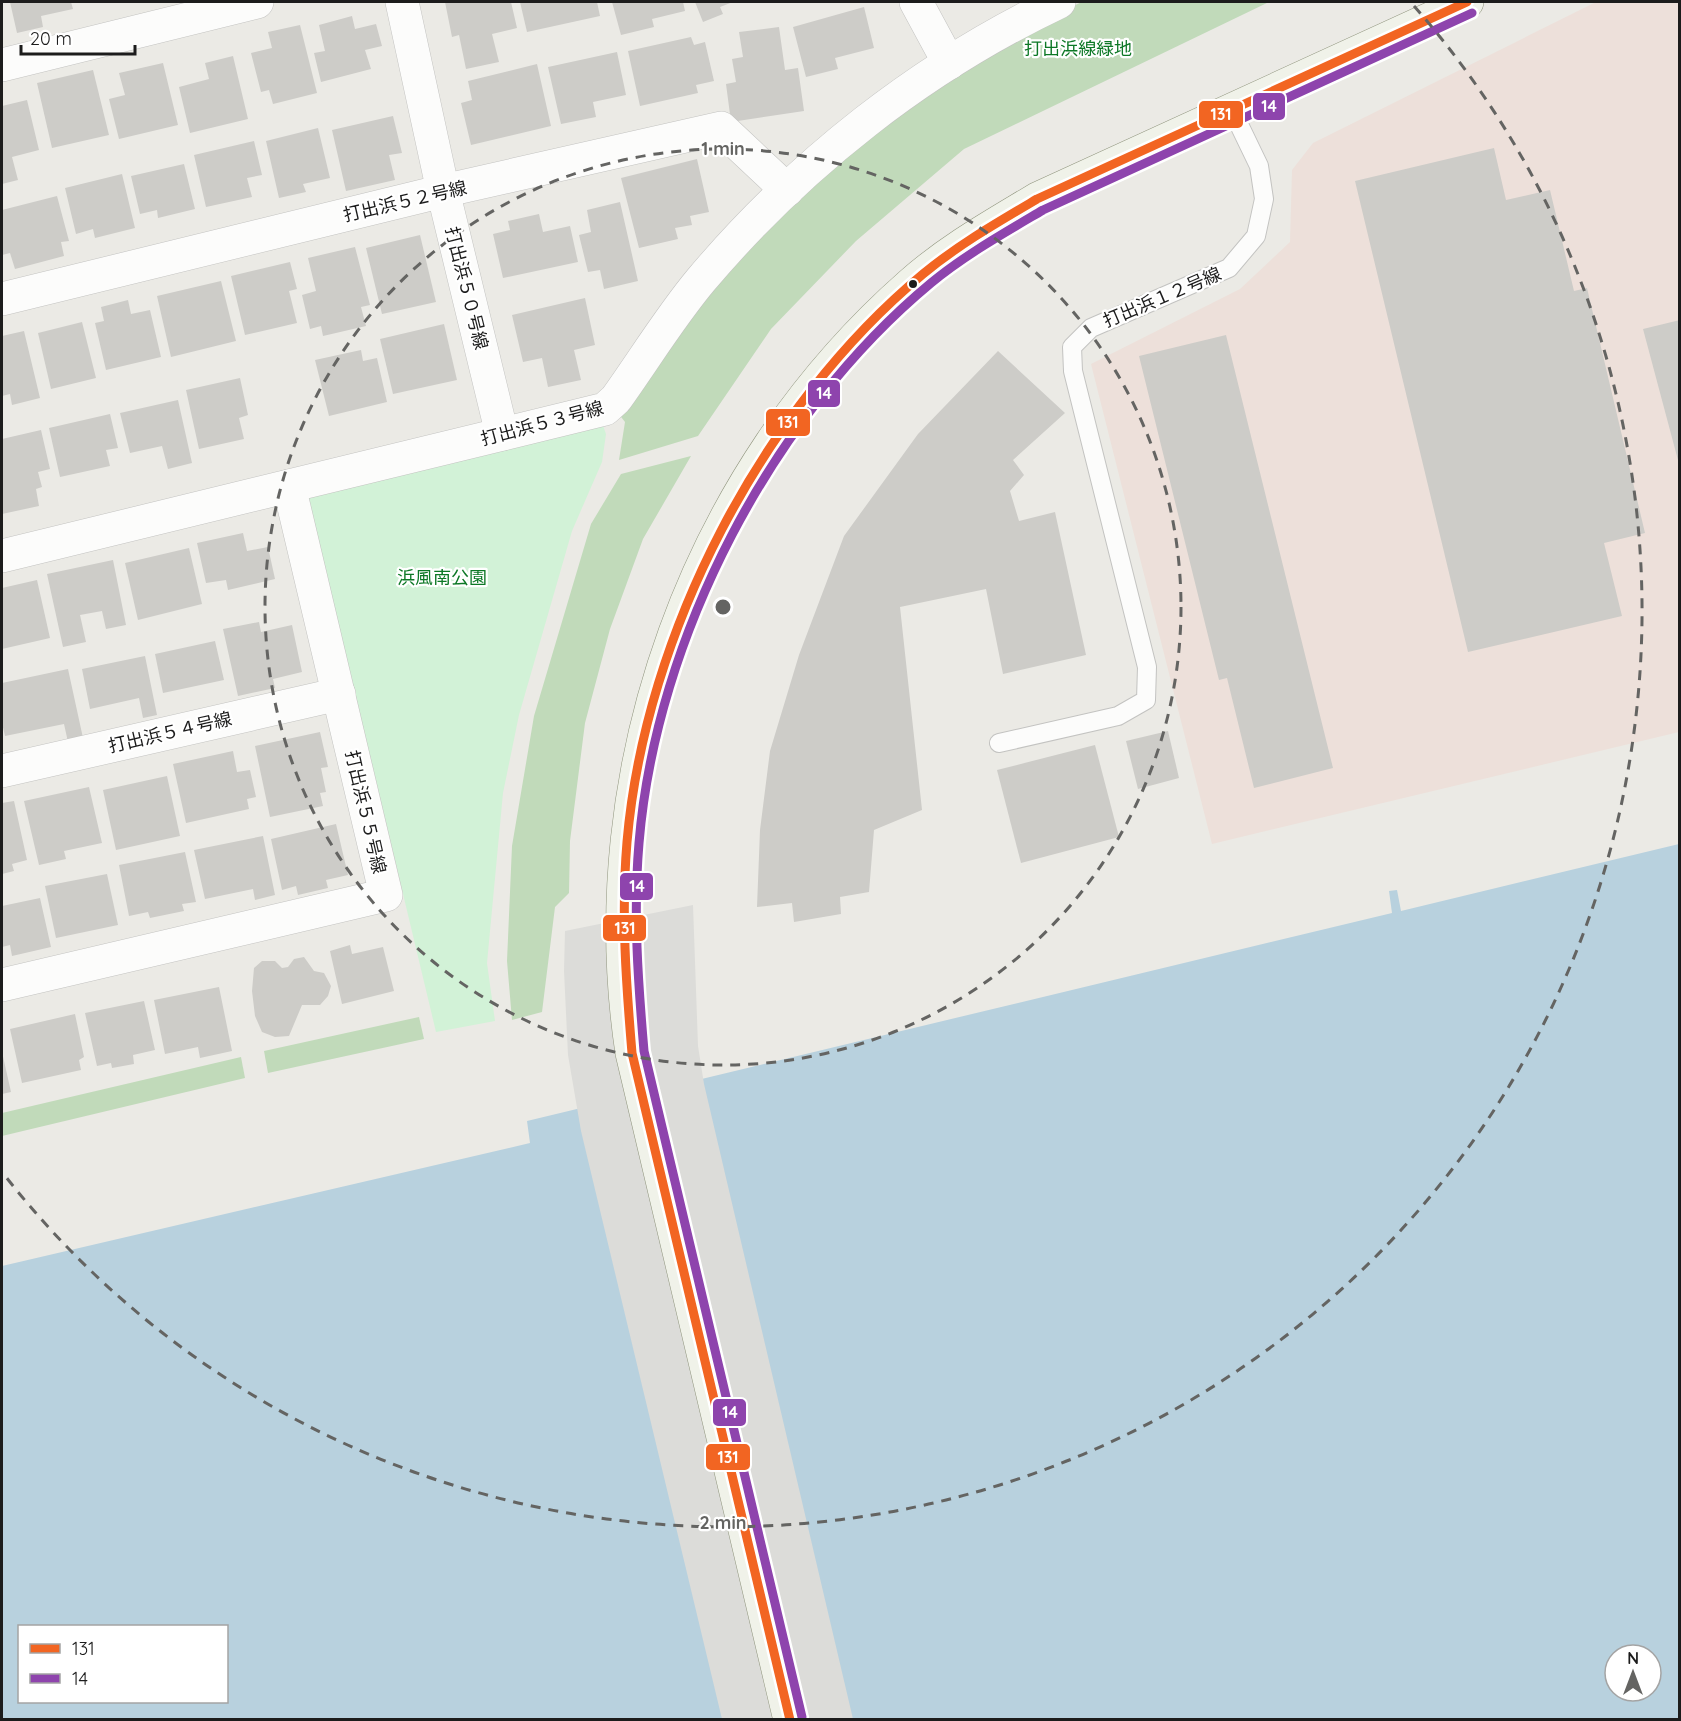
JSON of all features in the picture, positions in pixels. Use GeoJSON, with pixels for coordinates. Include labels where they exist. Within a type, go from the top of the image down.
{"type":"FeatureCollection","features":[{"type":"Feature","properties":{"kind":"street"},"geometry":{"type":"LineString","coordinates":[[2,65],[257,2]]}},
{"type":"Feature","properties":{"kind":"street","name":"打出浜５０号線"},"geometry":{"type":"LineString","coordinates":[[402,2],[443,191],[502,434]]}},
{"type":"Feature","properties":{"kind":"street"},"geometry":{"type":"LineString","coordinates":[[916,2],[949,63]]}},
{"type":"Feature","properties":{"kind":"street","name":"打出浜５３号線"},"geometry":{"type":"LineString","coordinates":[[2,556],[606,409],[616,399],[700,282],[771,203],[871,117],[949,63],[1059,2]]}},
{"type":"Feature","properties":{"kind":"street"},"geometry":{"type":"LineString","coordinates":[[790,1719],[632,1053],[623,975],[624,905],[630,804],[647,721],[667,651],[685,603],[736,499],[801,401],[833,361],[913,282],[973,237],[1037,199],[1467,2]]}},
{"type":"Feature","properties":{"kind":"street","name":"打出浜５２号線"},"geometry":{"type":"LineString","coordinates":[[2,299],[443,191],[721,128],[787,190]]}},
{"type":"Feature","properties":{"kind":"street","name":"打出浜５５号線"},"geometry":{"type":"LineString","coordinates":[[2,985],[386,895],[289,486]]}},
{"type":"Feature","properties":{"kind":"street","name":"打出浜５４号線"},"geometry":{"type":"LineString","coordinates":[[2,771],[339,694]]}},
{"type":"Feature","properties":{"kind":"lane","name":"打出浜１２号線"},"geometry":{"type":"LineString","coordinates":[[999,743],[1118,716],[1146,700],[1147,667],[1073,371],[1072,347],[1090,328],[1229,268],[1256,236],[1264,199],[1259,166],[1232,110]]}},
{"type":"Feature","properties":{"kind":"shaded area"},"geometry":{"type":"Polygon","coordinates":[[[1596,2],[1679,2],[1679,732],[1212,844],[1091,364],[1240,289],[1290,242],[1292,170],[1313,143],[1596,2]]]}},
{"type":"Feature","properties":{"kind":"green space","name":"打出浜線緑地"},"geometry":{"type":"Polygon","coordinates":[[[1082,2],[1269,2],[964,149],[856,241],[771,329],[698,436],[619,460],[625,422],[618,413],[714,284],[780,211],[879,125],[1042,20],[1082,2]]]}},
{"type":"Feature","properties":{"kind":"green space","name":"浜風南公園"},"geometry":{"type":"Polygon","coordinates":[[[601,420],[606,434],[602,462],[572,531],[519,715],[503,793],[487,963],[495,1021],[436,1032],[308,496],[601,420]]]}},
{"type":"Feature","properties":{"kind":"green space"},"geometry":{"type":"Polygon","coordinates":[[[691,456],[643,539],[610,629],[585,723],[570,841],[569,893],[555,907],[542,1012],[512,1020],[507,961],[512,846],[534,716],[591,524],[621,474],[691,456]]]}},
{"type":"Feature","properties":{"kind":"green space"},"geometry":{"type":"Polygon","coordinates":[[[419,1017],[424,1039],[268,1073],[264,1051],[419,1017]]]}},
{"type":"Feature","properties":{"kind":"green space"},"geometry":{"type":"Polygon","coordinates":[[[241,1057],[245,1078],[2,1136],[2,1113],[241,1057]]]}},
{"type":"Feature","properties":{"kind":"water"},"geometry":{"type":"Polygon","coordinates":[[[1679,844],[1679,1719],[2,1719],[2,1266],[530,1143],[527,1121],[1392,913],[1389,891],[1397,890],[1401,911],[1679,844]]]}},
{"type":"Feature","properties":{"kind":"pier"},"geometry":{"type":"Polygon","coordinates":[[[693,905],[698,1046],[704,1084],[853,1719],[722,1719],[581,1131],[568,1055],[564,971],[565,931],[693,905]]]}},
{"type":"Feature","properties":{"kind":"building"},"geometry":{"type":"Polygon","coordinates":[[[10,2],[71,2],[73,9],[41,16],[43,27],[17,33],[10,2]]]}},
{"type":"Feature","properties":{"kind":"building"},"geometry":{"type":"Polygon","coordinates":[[[445,2],[511,2],[517,28],[492,34],[499,62],[466,69],[459,35],[452,37],[445,2]]]}},
{"type":"Feature","properties":{"kind":"building"},"geometry":{"type":"Polygon","coordinates":[[[520,2],[597,2],[600,16],[527,32],[520,2]]]}},
{"type":"Feature","properties":{"kind":"building"},"geometry":{"type":"Polygon","coordinates":[[[612,2],[683,2],[685,11],[652,19],[654,27],[621,35],[612,2]]]}},
{"type":"Feature","properties":{"kind":"building"},"geometry":{"type":"Polygon","coordinates":[[[695,2],[733,2],[720,7],[723,14],[703,22],[695,2]]]}},
{"type":"Feature","properties":{"kind":"building"},"geometry":{"type":"Polygon","coordinates":[[[864,7],[874,48],[835,58],[838,69],[806,77],[793,27],[864,7]]]}},
{"type":"Feature","properties":{"kind":"building"},"geometry":{"type":"Polygon","coordinates":[[[352,16],[355,29],[376,24],[382,46],[365,50],[371,69],[321,82],[314,53],[325,51],[319,25],[352,16]]]}},
{"type":"Feature","properties":{"kind":"building"},"geometry":{"type":"Polygon","coordinates":[[[300,25],[317,93],[273,104],[269,90],[261,92],[251,53],[272,48],[268,32],[300,25]]]}},
{"type":"Feature","properties":{"kind":"building"},"geometry":{"type":"Polygon","coordinates":[[[779,27],[785,70],[798,68],[804,111],[731,122],[726,84],[736,82],[732,59],[743,57],[739,32],[779,27]]]}},
{"type":"Feature","properties":{"kind":"building"},"geometry":{"type":"Polygon","coordinates":[[[691,37],[694,45],[705,42],[714,81],[696,85],[698,93],[640,106],[628,51],[691,37]]]}},
{"type":"Feature","properties":{"kind":"building"},"geometry":{"type":"Polygon","coordinates":[[[617,52],[626,95],[593,102],[596,117],[561,124],[548,67],[617,52]]]}},
{"type":"Feature","properties":{"kind":"building"},"geometry":{"type":"Polygon","coordinates":[[[233,56],[248,119],[190,133],[179,87],[209,79],[205,63],[233,56]]]}},
{"type":"Feature","properties":{"kind":"building"},"geometry":{"type":"Polygon","coordinates":[[[163,63],[178,125],[119,139],[109,99],[125,95],[119,73],[163,63]]]}},
{"type":"Feature","properties":{"kind":"building"},"geometry":{"type":"Polygon","coordinates":[[[537,64],[551,126],[471,145],[461,103],[472,100],[468,81],[537,64]]]}},
{"type":"Feature","properties":{"kind":"building"},"geometry":{"type":"Polygon","coordinates":[[[93,70],[109,135],[52,148],[37,83],[93,70]]]}},
{"type":"Feature","properties":{"kind":"building"},"geometry":{"type":"Polygon","coordinates":[[[27,100],[39,150],[12,157],[18,180],[2,184],[2,106],[27,100]]]}},
{"type":"Feature","properties":{"kind":"building"},"geometry":{"type":"Polygon","coordinates":[[[393,116],[402,153],[389,155],[395,180],[346,191],[332,130],[393,116]]]}},
{"type":"Feature","properties":{"kind":"building"},"geometry":{"type":"Polygon","coordinates":[[[318,128],[330,178],[303,184],[306,192],[279,198],[266,141],[318,128]]]}},
{"type":"Feature","properties":{"kind":"building"},"geometry":{"type":"Polygon","coordinates":[[[254,141],[262,175],[247,178],[252,197],[206,207],[194,155],[254,141]]]}},
{"type":"Feature","properties":{"kind":"building"},"geometry":{"type":"Polygon","coordinates":[[[1494,148],[1506,200],[1550,190],[1574,291],[1587,288],[1645,533],[1604,543],[1622,616],[1468,652],[1355,181],[1494,148]]]}},
{"type":"Feature","properties":{"kind":"building"},"geometry":{"type":"Polygon","coordinates":[[[697,159],[709,212],[690,216],[692,225],[675,228],[678,239],[639,248],[621,178],[697,159]]]}},
{"type":"Feature","properties":{"kind":"building"},"geometry":{"type":"Polygon","coordinates":[[[184,164],[195,209],[158,218],[157,210],[140,214],[131,176],[184,164]]]}},
{"type":"Feature","properties":{"kind":"building"},"geometry":{"type":"Polygon","coordinates":[[[122,174],[135,228],[95,238],[93,229],[76,234],[65,188],[122,174]]]}},
{"type":"Feature","properties":{"kind":"building"},"geometry":{"type":"Polygon","coordinates":[[[57,196],[69,241],[61,242],[64,256],[15,269],[10,253],[2,255],[2,210],[57,196]]]}},
{"type":"Feature","properties":{"kind":"building"},"geometry":{"type":"Polygon","coordinates":[[[620,202],[638,281],[604,289],[600,270],[588,272],[579,235],[591,232],[587,210],[620,202]]]}},
{"type":"Feature","properties":{"kind":"building"},"geometry":{"type":"Polygon","coordinates":[[[539,214],[543,232],[570,226],[578,262],[503,278],[493,234],[510,230],[508,221],[539,214]]]}},
{"type":"Feature","properties":{"kind":"building"},"geometry":{"type":"Polygon","coordinates":[[[420,235],[436,302],[382,314],[366,248],[420,235]]]}},
{"type":"Feature","properties":{"kind":"building"},"geometry":{"type":"Polygon","coordinates":[[[355,247],[370,305],[361,307],[366,326],[323,336],[321,326],[310,329],[302,295],[316,291],[308,258],[355,247]]]}},
{"type":"Feature","properties":{"kind":"building"},"geometry":{"type":"Polygon","coordinates":[[[290,262],[297,289],[289,291],[297,323],[245,335],[231,276],[290,262]]]}},
{"type":"Feature","properties":{"kind":"building"},"geometry":{"type":"Polygon","coordinates":[[[221,281],[236,341],[171,357],[157,296],[221,281]]]}},
{"type":"Feature","properties":{"kind":"building"},"geometry":{"type":"Polygon","coordinates":[[[585,298],[595,345],[574,350],[581,380],[548,387],[542,358],[523,362],[512,315],[585,298]]]}},
{"type":"Feature","properties":{"kind":"building"},"geometry":{"type":"Polygon","coordinates":[[[128,300],[131,314],[150,310],[161,357],[106,370],[95,323],[104,321],[101,307],[128,300]]]}},
{"type":"Feature","properties":{"kind":"building"},"geometry":{"type":"Polygon","coordinates":[[[1680,320],[1680,464],[1679,464],[1643,329],[1680,320]]]}},
{"type":"Feature","properties":{"kind":"building"},"geometry":{"type":"Polygon","coordinates":[[[82,322],[96,378],[51,389],[38,333],[82,322]]]}},
{"type":"Feature","properties":{"kind":"building"},"geometry":{"type":"Polygon","coordinates":[[[444,324],[457,380],[393,394],[380,339],[444,324]]]}},
{"type":"Feature","properties":{"kind":"building"},"geometry":{"type":"Polygon","coordinates":[[[24,331],[40,398],[12,405],[10,394],[2,396],[2,336],[24,331]]]}},
{"type":"Feature","properties":{"kind":"building"},"geometry":{"type":"Polygon","coordinates":[[[1226,335],[1333,768],[1254,788],[1227,678],[1219,680],[1139,356],[1226,335]]]}},
{"type":"Feature","properties":{"kind":"building"},"geometry":{"type":"Polygon","coordinates":[[[361,350],[363,361],[377,358],[387,402],[329,416],[315,360],[361,350]]]}},
{"type":"Feature","properties":{"kind":"building"},"geometry":{"type":"Polygon","coordinates":[[[998,351],[1065,413],[1013,460],[1024,475],[1010,491],[1019,521],[1055,512],[1086,655],[1003,674],[986,589],[900,607],[922,810],[874,830],[869,892],[840,897],[841,914],[794,922],[792,903],[757,907],[760,830],[770,751],[799,655],[844,536],[918,434],[998,351]]]}},
{"type":"Feature","properties":{"kind":"building"},"geometry":{"type":"Polygon","coordinates":[[[240,378],[248,415],[239,418],[244,439],[199,449],[186,390],[240,378]]]}},
{"type":"Feature","properties":{"kind":"building"},"geometry":{"type":"Polygon","coordinates":[[[178,400],[192,463],[168,469],[162,446],[130,453],[120,413],[178,400]]]}},
{"type":"Feature","properties":{"kind":"building"},"geometry":{"type":"Polygon","coordinates":[[[110,414],[118,448],[106,450],[110,466],[60,477],[49,428],[110,414]]]}},
{"type":"Feature","properties":{"kind":"building"},"geometry":{"type":"Polygon","coordinates":[[[41,430],[50,469],[38,472],[42,487],[36,489],[39,506],[2,514],[2,439],[41,430]]]}},
{"type":"Feature","properties":{"kind":"building"},"geometry":{"type":"Polygon","coordinates":[[[243,533],[247,551],[268,547],[275,579],[228,590],[226,580],[206,583],[197,543],[243,533]]]}},
{"type":"Feature","properties":{"kind":"building"},"geometry":{"type":"Polygon","coordinates":[[[189,548],[202,604],[138,620],[125,563],[189,548]]]}},
{"type":"Feature","properties":{"kind":"building"},"geometry":{"type":"Polygon","coordinates":[[[113,560],[126,625],[106,629],[102,611],[80,615],[86,642],[63,647],[47,574],[113,560]]]}},
{"type":"Feature","properties":{"kind":"building"},"geometry":{"type":"Polygon","coordinates":[[[37,580],[50,638],[2,649],[2,588],[37,580]]]}},
{"type":"Feature","properties":{"kind":"building"},"geometry":{"type":"Polygon","coordinates":[[[259,622],[261,632],[292,625],[302,672],[273,679],[275,688],[238,696],[223,629],[259,622]]]}},
{"type":"Feature","properties":{"kind":"building"},"geometry":{"type":"Polygon","coordinates":[[[215,641],[224,680],[163,693],[155,654],[215,641]]]}},
{"type":"Feature","properties":{"kind":"building"},"geometry":{"type":"Polygon","coordinates":[[[145,656],[157,715],[143,718],[139,698],[90,709],[82,669],[145,656]]]}},
{"type":"Feature","properties":{"kind":"building"},"geometry":{"type":"Polygon","coordinates":[[[68,669],[83,738],[68,742],[64,724],[5,736],[2,723],[2,683],[68,669]]]}},
{"type":"Feature","properties":{"kind":"building"},"geometry":{"type":"Polygon","coordinates":[[[1168,731],[1179,778],[1138,789],[1126,741],[1168,731]]]}},
{"type":"Feature","properties":{"kind":"building"},"geometry":{"type":"Polygon","coordinates":[[[320,732],[328,767],[321,768],[326,792],[320,793],[323,806],[270,817],[255,746],[320,732]]]}},
{"type":"Feature","properties":{"kind":"building"},"geometry":{"type":"Polygon","coordinates":[[[1095,745],[1119,837],[1021,863],[997,770],[1095,745]]]}},
{"type":"Feature","properties":{"kind":"building"},"geometry":{"type":"Polygon","coordinates":[[[233,751],[237,772],[250,770],[256,797],[247,799],[249,809],[186,823],[173,764],[233,751]]]}},
{"type":"Feature","properties":{"kind":"building"},"geometry":{"type":"Polygon","coordinates":[[[167,776],[180,836],[116,850],[103,790],[167,776]]]}},
{"type":"Feature","properties":{"kind":"building"},"geometry":{"type":"Polygon","coordinates":[[[89,787],[102,843],[64,851],[66,859],[39,865],[24,801],[89,787]]]}},
{"type":"Feature","properties":{"kind":"building"},"geometry":{"type":"Polygon","coordinates":[[[14,801],[27,860],[12,864],[14,871],[2,874],[2,803],[14,801]]]}},
{"type":"Feature","properties":{"kind":"building"},"geometry":{"type":"Polygon","coordinates":[[[336,824],[348,875],[326,880],[328,888],[298,895],[296,886],[282,890],[271,839],[336,824]]]}},
{"type":"Feature","properties":{"kind":"building"},"geometry":{"type":"Polygon","coordinates":[[[263,836],[275,895],[255,900],[253,889],[205,899],[194,850],[263,836]]]}},
{"type":"Feature","properties":{"kind":"building"},"geometry":{"type":"Polygon","coordinates":[[[185,852],[196,902],[182,904],[184,911],[150,918],[148,912],[129,916],[119,865],[185,852]]]}},
{"type":"Feature","properties":{"kind":"building"},"geometry":{"type":"Polygon","coordinates":[[[107,874],[118,925],[56,938],[45,886],[107,874]]]}},
{"type":"Feature","properties":{"kind":"building"},"geometry":{"type":"Polygon","coordinates":[[[40,898],[51,947],[12,956],[10,945],[2,947],[2,906],[40,898]]]}},
{"type":"Feature","properties":{"kind":"building"},"geometry":{"type":"Polygon","coordinates":[[[350,945],[352,954],[383,947],[394,991],[342,1004],[330,951],[350,945]]]}},
{"type":"Feature","properties":{"kind":"building"},"geometry":{"type":"Polygon","coordinates":[[[304,957],[314,971],[324,973],[331,986],[328,996],[320,1005],[302,1005],[289,1036],[275,1037],[262,1032],[255,1016],[252,991],[254,968],[262,961],[275,961],[282,968],[288,967],[294,959],[304,957]]]}},
{"type":"Feature","properties":{"kind":"building"},"geometry":{"type":"Polygon","coordinates":[[[219,987],[232,1051],[200,1058],[198,1047],[165,1054],[154,1000],[219,987]]]}},
{"type":"Feature","properties":{"kind":"building"},"geometry":{"type":"Polygon","coordinates":[[[144,1001],[155,1050],[133,1055],[134,1064],[112,1068],[111,1063],[97,1066],[85,1013],[144,1001]]]}},
{"type":"Feature","properties":{"kind":"building"},"geometry":{"type":"Polygon","coordinates":[[[75,1014],[84,1057],[79,1060],[81,1070],[22,1083],[10,1029],[75,1014]]]}},
{"type":"Feature","properties":{"kind":"building"},"geometry":{"type":"Polygon","coordinates":[[[2,1052],[11,1092],[2,1094],[2,1052]]]}},
{"type":"Feature","properties":{"kind":"transit line","name":"131"},"geometry":{"type":"LineString","coordinates":[[790,1720],[632,1053],[624,921],[627,842],[638,763],[658,684],[686,606],[722,530],[764,457],[812,389],[865,328],[936,263],[978,234],[1037,199],[1467,2]]}},
{"type":"Feature","properties":{"kind":"transit line","name":"14"},"geometry":{"type":"LineString","coordinates":[[802,1717],[644,1051],[636,921],[639,843],[650,765],[669,687],[697,610],[732,535],[773,464],[821,397],[873,337],[931,283],[957,263],[1043,210],[1472,13]]}}]}
